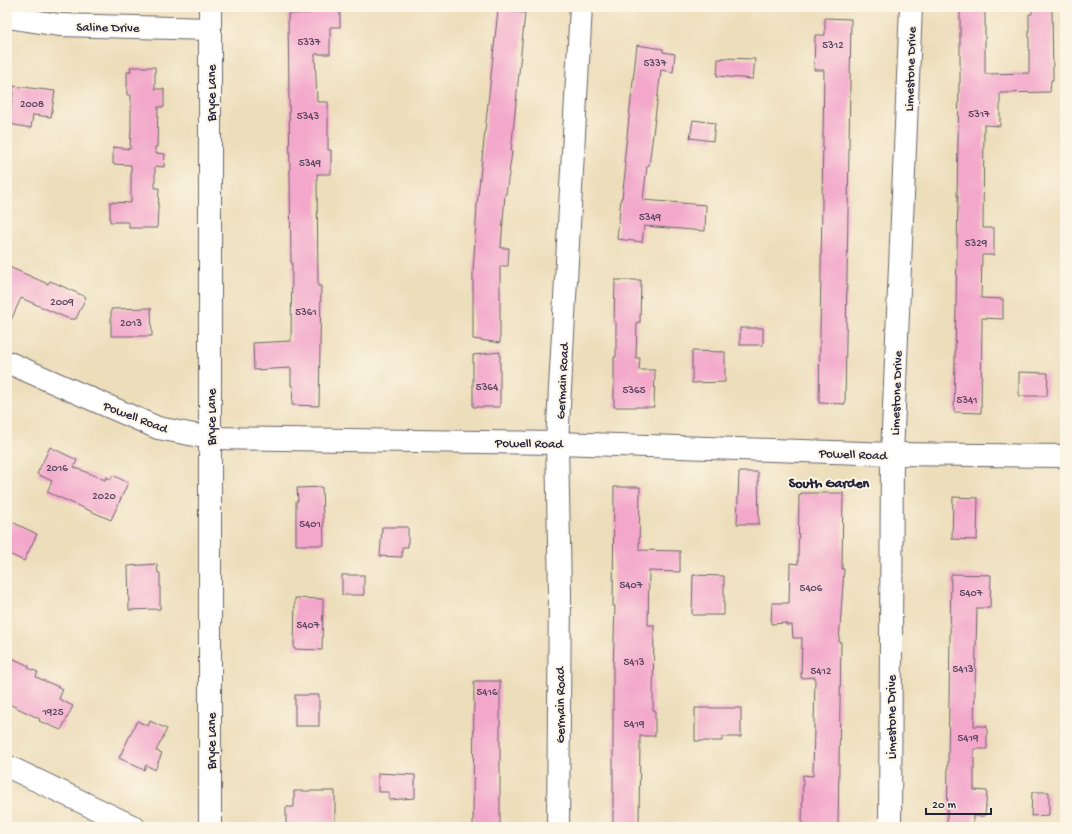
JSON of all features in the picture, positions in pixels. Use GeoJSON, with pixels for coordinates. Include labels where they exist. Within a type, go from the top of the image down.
{"type":"FeatureCollection","features":[{"type":"Feature","properties":{"kind":"street","name":"Bryce Lane"},"geometry":{"type":"LineString","coordinates":[[210,7],[210,827]]}},
{"type":"Feature","properties":{"kind":"street","name":"Germain Road"},"geometry":{"type":"LineString","coordinates":[[558,827],[560,593],[557,443],[581,7]]}},
{"type":"Feature","properties":{"kind":"street","name":"Limestone Drive"},"geometry":{"type":"LineString","coordinates":[[890,827],[892,454],[911,7]]}},
{"type":"Feature","properties":{"kind":"street","name":"Saline Drive"},"geometry":{"type":"LineString","coordinates":[[7,17],[59,25],[210,29]]}},
{"type":"Feature","properties":{"kind":"street","name":"Powell Road"},"geometry":{"type":"LineString","coordinates":[[7,362],[158,428],[210,438],[557,443],[892,454],[1065,456]]}},
{"type":"Feature","properties":{"kind":"street"},"geometry":{"type":"LineString","coordinates":[[7,766],[134,827]]}},
{"type":"Feature","properties":{"kind":"building"},"geometry":{"type":"Polygon","coordinates":[[[311,7],[340,7],[340,27],[330,27],[330,54],[315,54],[317,102],[328,102],[328,150],[331,150],[331,174],[317,174],[318,286],[321,286],[319,406],[292,405],[293,386],[291,386],[291,368],[254,370],[253,343],[291,341],[292,262],[288,14],[312,13],[311,7]]]}},
{"type":"Feature","properties":{"kind":"building"},"geometry":{"type":"Polygon","coordinates":[[[1032,7],[1052,7],[1053,80],[1051,80],[1050,92],[1000,93],[1000,126],[984,125],[983,228],[994,228],[994,255],[982,255],[981,298],[1003,299],[1003,319],[982,318],[981,413],[954,412],[960,11],[985,11],[985,74],[1029,73],[1029,14],[1032,14],[1032,7]]]}},
{"type":"Feature","properties":{"kind":"building"},"geometry":{"type":"Polygon","coordinates":[[[498,10],[525,13],[512,152],[505,194],[501,248],[509,248],[508,266],[500,266],[500,343],[473,339],[473,273],[477,205],[498,10]]]}},
{"type":"Feature","properties":{"kind":"building"},"geometry":{"type":"Polygon","coordinates":[[[825,18],[851,19],[845,404],[819,403],[824,70],[814,70],[815,35],[825,35],[825,18]]]}},
{"type":"Feature","properties":{"kind":"building"},"geometry":{"type":"Polygon","coordinates":[[[637,45],[663,49],[663,52],[675,54],[673,72],[661,70],[649,166],[647,166],[643,200],[706,205],[705,231],[644,226],[642,242],[617,239],[626,164],[624,163],[637,45]]]}},
{"type":"Feature","properties":{"kind":"building"},"geometry":{"type":"Polygon","coordinates":[[[718,59],[755,59],[753,79],[717,76],[718,59]]]}},
{"type":"Feature","properties":{"kind":"building"},"geometry":{"type":"Polygon","coordinates":[[[130,67],[155,67],[155,89],[164,89],[164,107],[158,107],[157,147],[155,147],[155,153],[165,154],[164,167],[155,166],[155,188],[159,188],[157,228],[129,228],[129,222],[110,222],[110,202],[131,203],[131,165],[113,164],[113,147],[130,149],[131,95],[127,95],[127,72],[131,72],[130,67]]]}},
{"type":"Feature","properties":{"kind":"building"},"geometry":{"type":"Polygon","coordinates":[[[14,86],[55,91],[51,117],[33,115],[31,128],[9,124],[14,86]]]}},
{"type":"Feature","properties":{"kind":"building"},"geometry":{"type":"Polygon","coordinates":[[[693,120],[715,123],[713,141],[690,138],[693,120]]]}},
{"type":"Feature","properties":{"kind":"building"},"geometry":{"type":"Polygon","coordinates":[[[7,266],[48,284],[50,281],[86,297],[76,319],[69,319],[21,298],[7,329],[7,266]]]}},
{"type":"Feature","properties":{"kind":"building"},"geometry":{"type":"Polygon","coordinates":[[[615,280],[641,280],[640,322],[637,322],[636,358],[640,358],[639,370],[655,370],[654,407],[614,407],[614,357],[616,357],[616,322],[614,322],[615,280]]]}},
{"type":"Feature","properties":{"kind":"building"},"geometry":{"type":"Polygon","coordinates":[[[151,308],[152,336],[111,336],[111,309],[151,308]]]}},
{"type":"Feature","properties":{"kind":"building"},"geometry":{"type":"Polygon","coordinates":[[[740,328],[763,328],[763,345],[740,345],[740,328]]]}},
{"type":"Feature","properties":{"kind":"building"},"geometry":{"type":"Polygon","coordinates":[[[692,351],[725,352],[725,382],[692,383],[692,351]]]}},
{"type":"Feature","properties":{"kind":"building"},"geometry":{"type":"Polygon","coordinates":[[[500,352],[500,407],[473,407],[473,355],[500,352]]]}},
{"type":"Feature","properties":{"kind":"building"},"geometry":{"type":"Polygon","coordinates":[[[1019,372],[1048,373],[1047,396],[1019,396],[1019,372]]]}},
{"type":"Feature","properties":{"kind":"building"},"geometry":{"type":"Polygon","coordinates":[[[50,447],[77,460],[74,467],[105,480],[106,477],[111,479],[113,475],[128,483],[111,520],[47,492],[52,481],[37,474],[50,447]]]}},
{"type":"Feature","properties":{"kind":"building"},"geometry":{"type":"Polygon","coordinates":[[[739,472],[758,472],[759,524],[737,524],[739,472]]]}},
{"type":"Feature","properties":{"kind":"building"},"geometry":{"type":"Polygon","coordinates":[[[322,487],[324,545],[296,545],[296,501],[298,501],[297,488],[322,487]]]}},
{"type":"Feature","properties":{"kind":"building"},"geometry":{"type":"Polygon","coordinates":[[[614,487],[640,487],[639,550],[680,551],[680,572],[649,571],[648,625],[654,625],[653,710],[655,710],[655,736],[640,736],[639,827],[613,827],[613,671],[615,606],[613,606],[614,487]]]}},
{"type":"Feature","properties":{"kind":"building"},"geometry":{"type":"Polygon","coordinates":[[[801,493],[843,493],[842,569],[844,569],[839,642],[841,642],[838,827],[802,827],[803,775],[813,776],[815,677],[801,678],[802,638],[793,638],[792,625],[786,625],[786,623],[771,624],[772,603],[789,603],[790,563],[798,564],[799,495],[801,495],[801,493]]]}},
{"type":"Feature","properties":{"kind":"building"},"geometry":{"type":"Polygon","coordinates":[[[953,497],[978,498],[977,540],[952,539],[953,497]]]}},
{"type":"Feature","properties":{"kind":"building"},"geometry":{"type":"Polygon","coordinates":[[[12,522],[37,534],[24,561],[7,553],[7,532],[12,522]]]}},
{"type":"Feature","properties":{"kind":"building"},"geometry":{"type":"Polygon","coordinates":[[[382,527],[408,527],[408,547],[402,547],[402,557],[380,556],[382,527]]]}},
{"type":"Feature","properties":{"kind":"building"},"geometry":{"type":"Polygon","coordinates":[[[157,564],[158,573],[160,573],[160,609],[129,610],[128,566],[157,564]]]}},
{"type":"Feature","properties":{"kind":"building"},"geometry":{"type":"Polygon","coordinates":[[[951,574],[991,575],[990,608],[977,608],[974,726],[987,726],[987,749],[974,749],[974,790],[987,791],[985,816],[973,816],[973,827],[947,827],[951,574]]]}},
{"type":"Feature","properties":{"kind":"building"},"geometry":{"type":"Polygon","coordinates":[[[342,575],[364,575],[364,595],[342,595],[342,575]]]}},
{"type":"Feature","properties":{"kind":"building"},"geometry":{"type":"Polygon","coordinates":[[[693,575],[724,576],[724,615],[692,615],[693,575]]]}},
{"type":"Feature","properties":{"kind":"building"},"geometry":{"type":"Polygon","coordinates":[[[295,598],[323,599],[322,650],[294,649],[295,598]]]}},
{"type":"Feature","properties":{"kind":"building"},"geometry":{"type":"Polygon","coordinates":[[[12,658],[29,666],[28,668],[38,672],[36,677],[63,689],[59,699],[73,706],[61,730],[39,721],[40,719],[7,703],[7,669],[12,658]]]}},
{"type":"Feature","properties":{"kind":"building"},"geometry":{"type":"Polygon","coordinates":[[[474,681],[500,681],[500,827],[473,827],[474,681]]]}},
{"type":"Feature","properties":{"kind":"building"},"geometry":{"type":"Polygon","coordinates":[[[295,695],[319,695],[319,726],[295,726],[295,695]]]}},
{"type":"Feature","properties":{"kind":"building"},"geometry":{"type":"Polygon","coordinates":[[[695,708],[741,708],[741,737],[722,737],[722,741],[695,741],[695,708]]]}},
{"type":"Feature","properties":{"kind":"building"},"geometry":{"type":"Polygon","coordinates":[[[137,721],[148,726],[150,721],[167,729],[156,751],[162,753],[155,770],[146,765],[144,770],[119,758],[137,721]]]}},
{"type":"Feature","properties":{"kind":"building"},"geometry":{"type":"Polygon","coordinates":[[[378,773],[415,775],[415,798],[389,800],[389,792],[378,792],[378,773]]]}},
{"type":"Feature","properties":{"kind":"building"},"geometry":{"type":"Polygon","coordinates":[[[294,791],[335,791],[335,822],[323,822],[323,827],[286,827],[286,807],[294,807],[294,791]]]}},
{"type":"Feature","properties":{"kind":"building"},"geometry":{"type":"Polygon","coordinates":[[[1032,792],[1049,792],[1049,815],[1031,816],[1032,792]]]}},
{"type":"Feature","properties":{"kind":"district","name":"South Garden"},"geometry":{"type":"Point","coordinates":[829,482]}}]}
